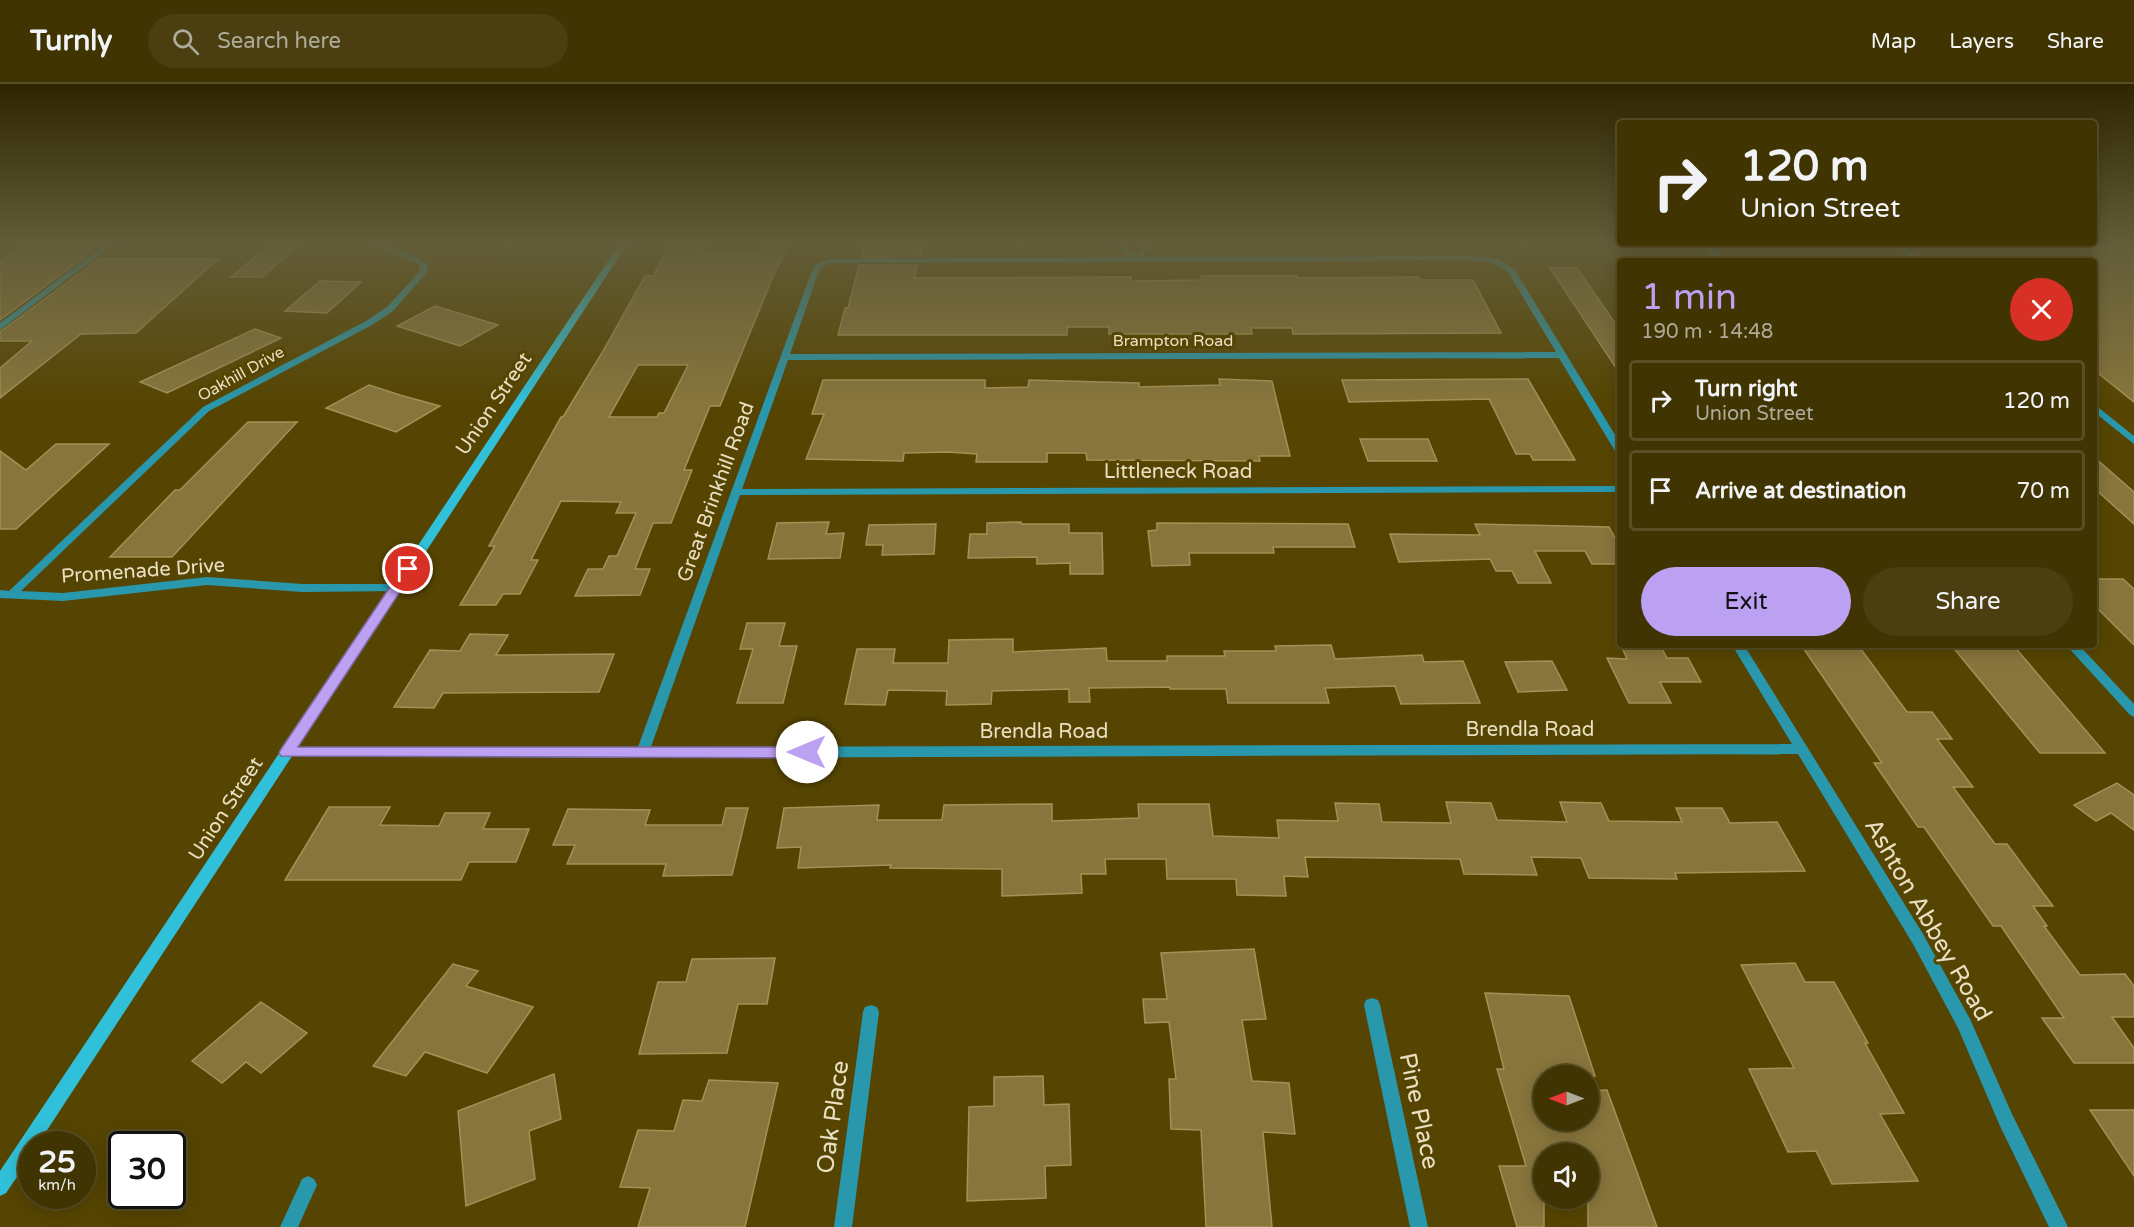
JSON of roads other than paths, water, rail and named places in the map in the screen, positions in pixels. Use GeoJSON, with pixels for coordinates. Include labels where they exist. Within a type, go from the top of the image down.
{"type":"FeatureCollection","features":[{"type":"Feature","properties":{"kind":"street"},"geometry":{"type":"LineString","coordinates":[[0,327],[41,296]]}},
{"type":"Feature","properties":{"kind":"street","name":"Oakhill Drive"},"geometry":{"type":"LineString","coordinates":[[6,594],[206,409],[369,323],[390,309],[401,296]]}},
{"type":"Feature","properties":{"kind":"street","name":"Union Street"},"geometry":{"type":"LineString","coordinates":[[0,1187],[589,296]]}},
{"type":"Feature","properties":{"kind":"street","name":"Great Brinkhill Road"},"geometry":{"type":"LineString","coordinates":[[642,753],[807,296]]}},
{"type":"Feature","properties":{"kind":"street"},"geometry":{"type":"LineString","coordinates":[[1526,296],[1617,446]]}},
{"type":"Feature","properties":{"kind":"street","name":"Brampton Road"},"geometry":{"type":"LineString","coordinates":[[785,357],[1561,355]]}},
{"type":"Feature","properties":{"kind":"street"},"geometry":{"type":"LineString","coordinates":[[2097,409],[2132,437]]}},
{"type":"Feature","properties":{"kind":"street","name":"Littleneck Road"},"geometry":{"type":"LineString","coordinates":[[735,492],[1617,489]]}},
{"type":"Feature","properties":{"kind":"street","name":"Promenade Drive"},"geometry":{"type":"LineString","coordinates":[[6,594],[63,597],[207,581],[302,588],[396,588]]}},
{"type":"Feature","properties":{"kind":"street","name":"Ashton Abbey Road"},"geometry":{"type":"LineString","coordinates":[[1740,648],[1918,939],[1959,1015],[2006,1120],[2059,1227]]}},
{"type":"Feature","properties":{"kind":"street"},"geometry":{"type":"LineString","coordinates":[[2075,648],[2134,712]]}},
{"type":"Feature","properties":{"kind":"street","name":"Brendla Road"},"geometry":{"type":"LineString","coordinates":[[287,753],[1801,748]]}},
{"type":"Feature","properties":{"kind":"street","name":"Pine Place"},"geometry":{"type":"LineString","coordinates":[[1372,1005],[1419,1227]]}},
{"type":"Feature","properties":{"kind":"street","name":"Oak Place"},"geometry":{"type":"LineString","coordinates":[[843,1227],[872,1012]]}},
{"type":"Feature","properties":{"kind":"street"},"geometry":{"type":"LineString","coordinates":[[289,1227],[308,1185]]}}]}
